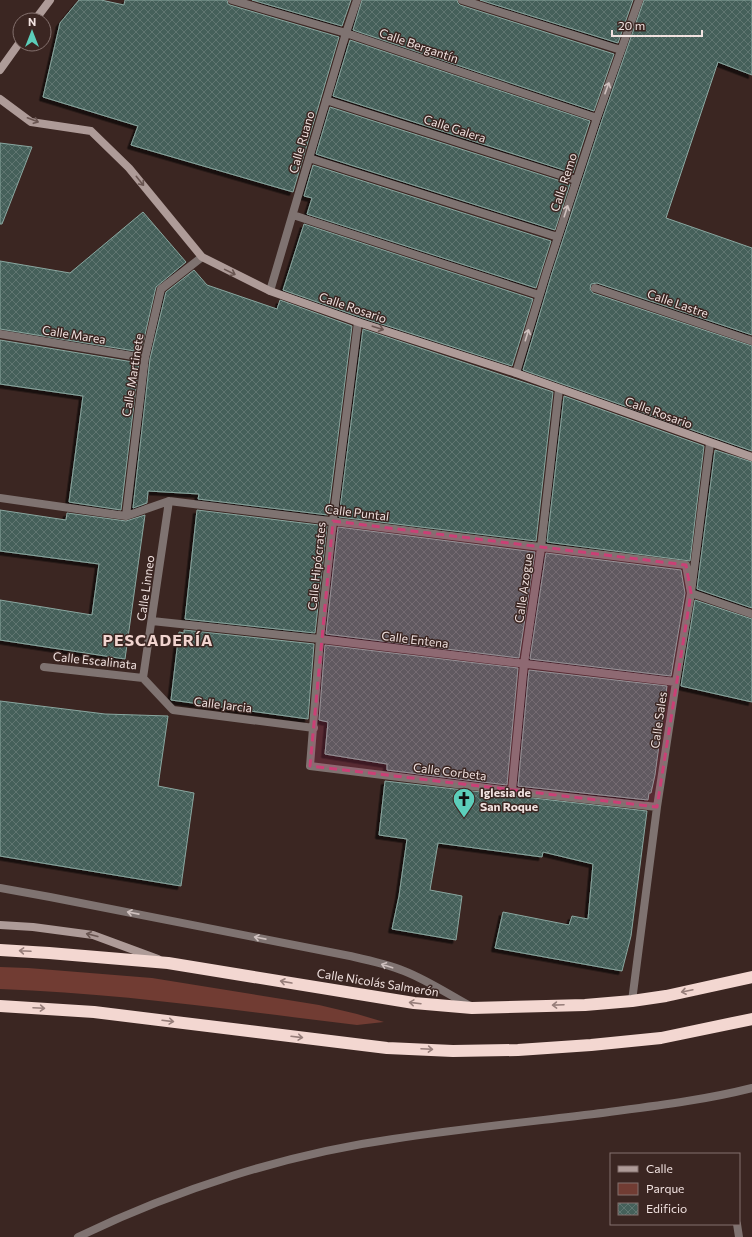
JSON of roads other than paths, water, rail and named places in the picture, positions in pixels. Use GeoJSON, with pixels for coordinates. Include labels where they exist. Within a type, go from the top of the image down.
{"type":"FeatureCollection","features":[{"type":"Feature","properties":{"kind":"highway","name":"Calle Nicolás Salmerón"},"geometry":{"type":"LineString","coordinates":[[0,950],[86,955],[168,963],[414,1003],[472,1008],[585,1005],[632,1001],[666,996],[752,977]]}},
{"type":"Feature","properties":{"kind":"highway"},"geometry":{"type":"LineString","coordinates":[[0,1006],[94,1012],[387,1048],[452,1051],[518,1050],[607,1044],[661,1038],[752,1019]]}},
{"type":"Feature","properties":{"kind":"street"},"geometry":{"type":"LineString","coordinates":[[42,12],[50,0]]}},
{"type":"Feature","properties":{"kind":"street","name":"Calle Bergantín"},"geometry":{"type":"LineString","coordinates":[[232,0],[346,33],[597,118]]}},
{"type":"Feature","properties":{"kind":"street","name":"Calle Ruano"},"geometry":{"type":"LineString","coordinates":[[270,291],[357,0]]}},
{"type":"Feature","properties":{"kind":"street"},"geometry":{"type":"LineString","coordinates":[[462,0],[621,50]]}},
{"type":"Feature","properties":{"kind":"street","name":"Calle Remo"},"geometry":{"type":"LineString","coordinates":[[516,372],[576,180],[639,0]]}},
{"type":"Feature","properties":{"kind":"street"},"geometry":{"type":"LineString","coordinates":[[0,70],[13,52]]}},
{"type":"Feature","properties":{"kind":"street","name":"Calle Rosario"},"geometry":{"type":"LineString","coordinates":[[0,100],[31,122],[91,131],[129,168],[202,257],[270,291],[358,322],[516,372],[559,389],[752,457]]}},
{"type":"Feature","properties":{"kind":"street","name":"Calle Galera"},"geometry":{"type":"LineString","coordinates":[[326,100],[576,180]]}},
{"type":"Feature","properties":{"kind":"street"},"geometry":{"type":"LineString","coordinates":[[309,158],[558,237]]}},
{"type":"Feature","properties":{"kind":"street"},"geometry":{"type":"LineString","coordinates":[[293,215],[540,295]]}},
{"type":"Feature","properties":{"kind":"street","name":"Calle Martinete"},"geometry":{"type":"LineString","coordinates":[[126,516],[144,358],[161,289],[202,257]]}},
{"type":"Feature","properties":{"kind":"street","name":"Calle Lastre"},"geometry":{"type":"LineString","coordinates":[[595,288],[752,341]]}},
{"type":"Feature","properties":{"kind":"street","name":"Calle Hipócrates"},"geometry":{"type":"LineString","coordinates":[[310,766],[320,639],[358,322]]}},
{"type":"Feature","properties":{"kind":"street","name":"Calle Marea"},"geometry":{"type":"LineString","coordinates":[[0,334],[144,358]]}},
{"type":"Feature","properties":{"kind":"street","name":"Calle Azogue"},"geometry":{"type":"LineString","coordinates":[[512,791],[524,664],[541,548],[559,389]]}},
{"type":"Feature","properties":{"kind":"street","name":"Calle Sales"},"geometry":{"type":"LineString","coordinates":[[632,1001],[657,807],[691,593],[710,443]]}},
{"type":"Feature","properties":{"kind":"street","name":"Calle Puntal"},"geometry":{"type":"LineString","coordinates":[[0,498],[126,516],[169,501],[686,565],[691,593]]}},
{"type":"Feature","properties":{"kind":"street","name":"Calle Linneo"},"geometry":{"type":"LineString","coordinates":[[143,678],[169,501]]}},
{"type":"Feature","properties":{"kind":"street"},"geometry":{"type":"LineString","coordinates":[[691,593],[752,614]]}},
{"type":"Feature","properties":{"kind":"street","name":"Calle Entena"},"geometry":{"type":"LineString","coordinates":[[152,622],[320,639],[676,682]]}},
{"type":"Feature","properties":{"kind":"street","name":"Calle Escalinata"},"geometry":{"type":"LineString","coordinates":[[44,667],[143,678]]}},
{"type":"Feature","properties":{"kind":"street","name":"Calle Jarcia"},"geometry":{"type":"LineString","coordinates":[[143,678],[173,710],[314,728]]}},
{"type":"Feature","properties":{"kind":"street","name":"Calle Corbeta"},"geometry":{"type":"LineString","coordinates":[[310,766],[657,807]]}},
{"type":"Feature","properties":{"kind":"street"},"geometry":{"type":"LineString","coordinates":[[0,888],[377,963],[404,971],[472,1008]]}},
{"type":"Feature","properties":{"kind":"street"},"geometry":{"type":"LineString","coordinates":[[0,925],[33,926],[93,935],[168,963]]}},
{"type":"Feature","properties":{"kind":"street"},"geometry":{"type":"LineString","coordinates":[[78,1237],[148,1205],[193,1189],[270,1164],[313,1154],[391,1139],[625,1110],[674,1103],[752,1088]]}},
{"type":"Feature","properties":{"kind":"street"},"geometry":{"type":"LineString","coordinates":[[737,1225],[739,1237]]}},
{"type":"Feature","properties":{"kind":"place","name":"Iglesia de San Roque"},"geometry":{"type":"Point","coordinates":[464,818]}},
{"type":"Feature","properties":{"kind":"district","name":"PESCADERÍA"},"geometry":{"type":"Point","coordinates":[158,639]}}]}
